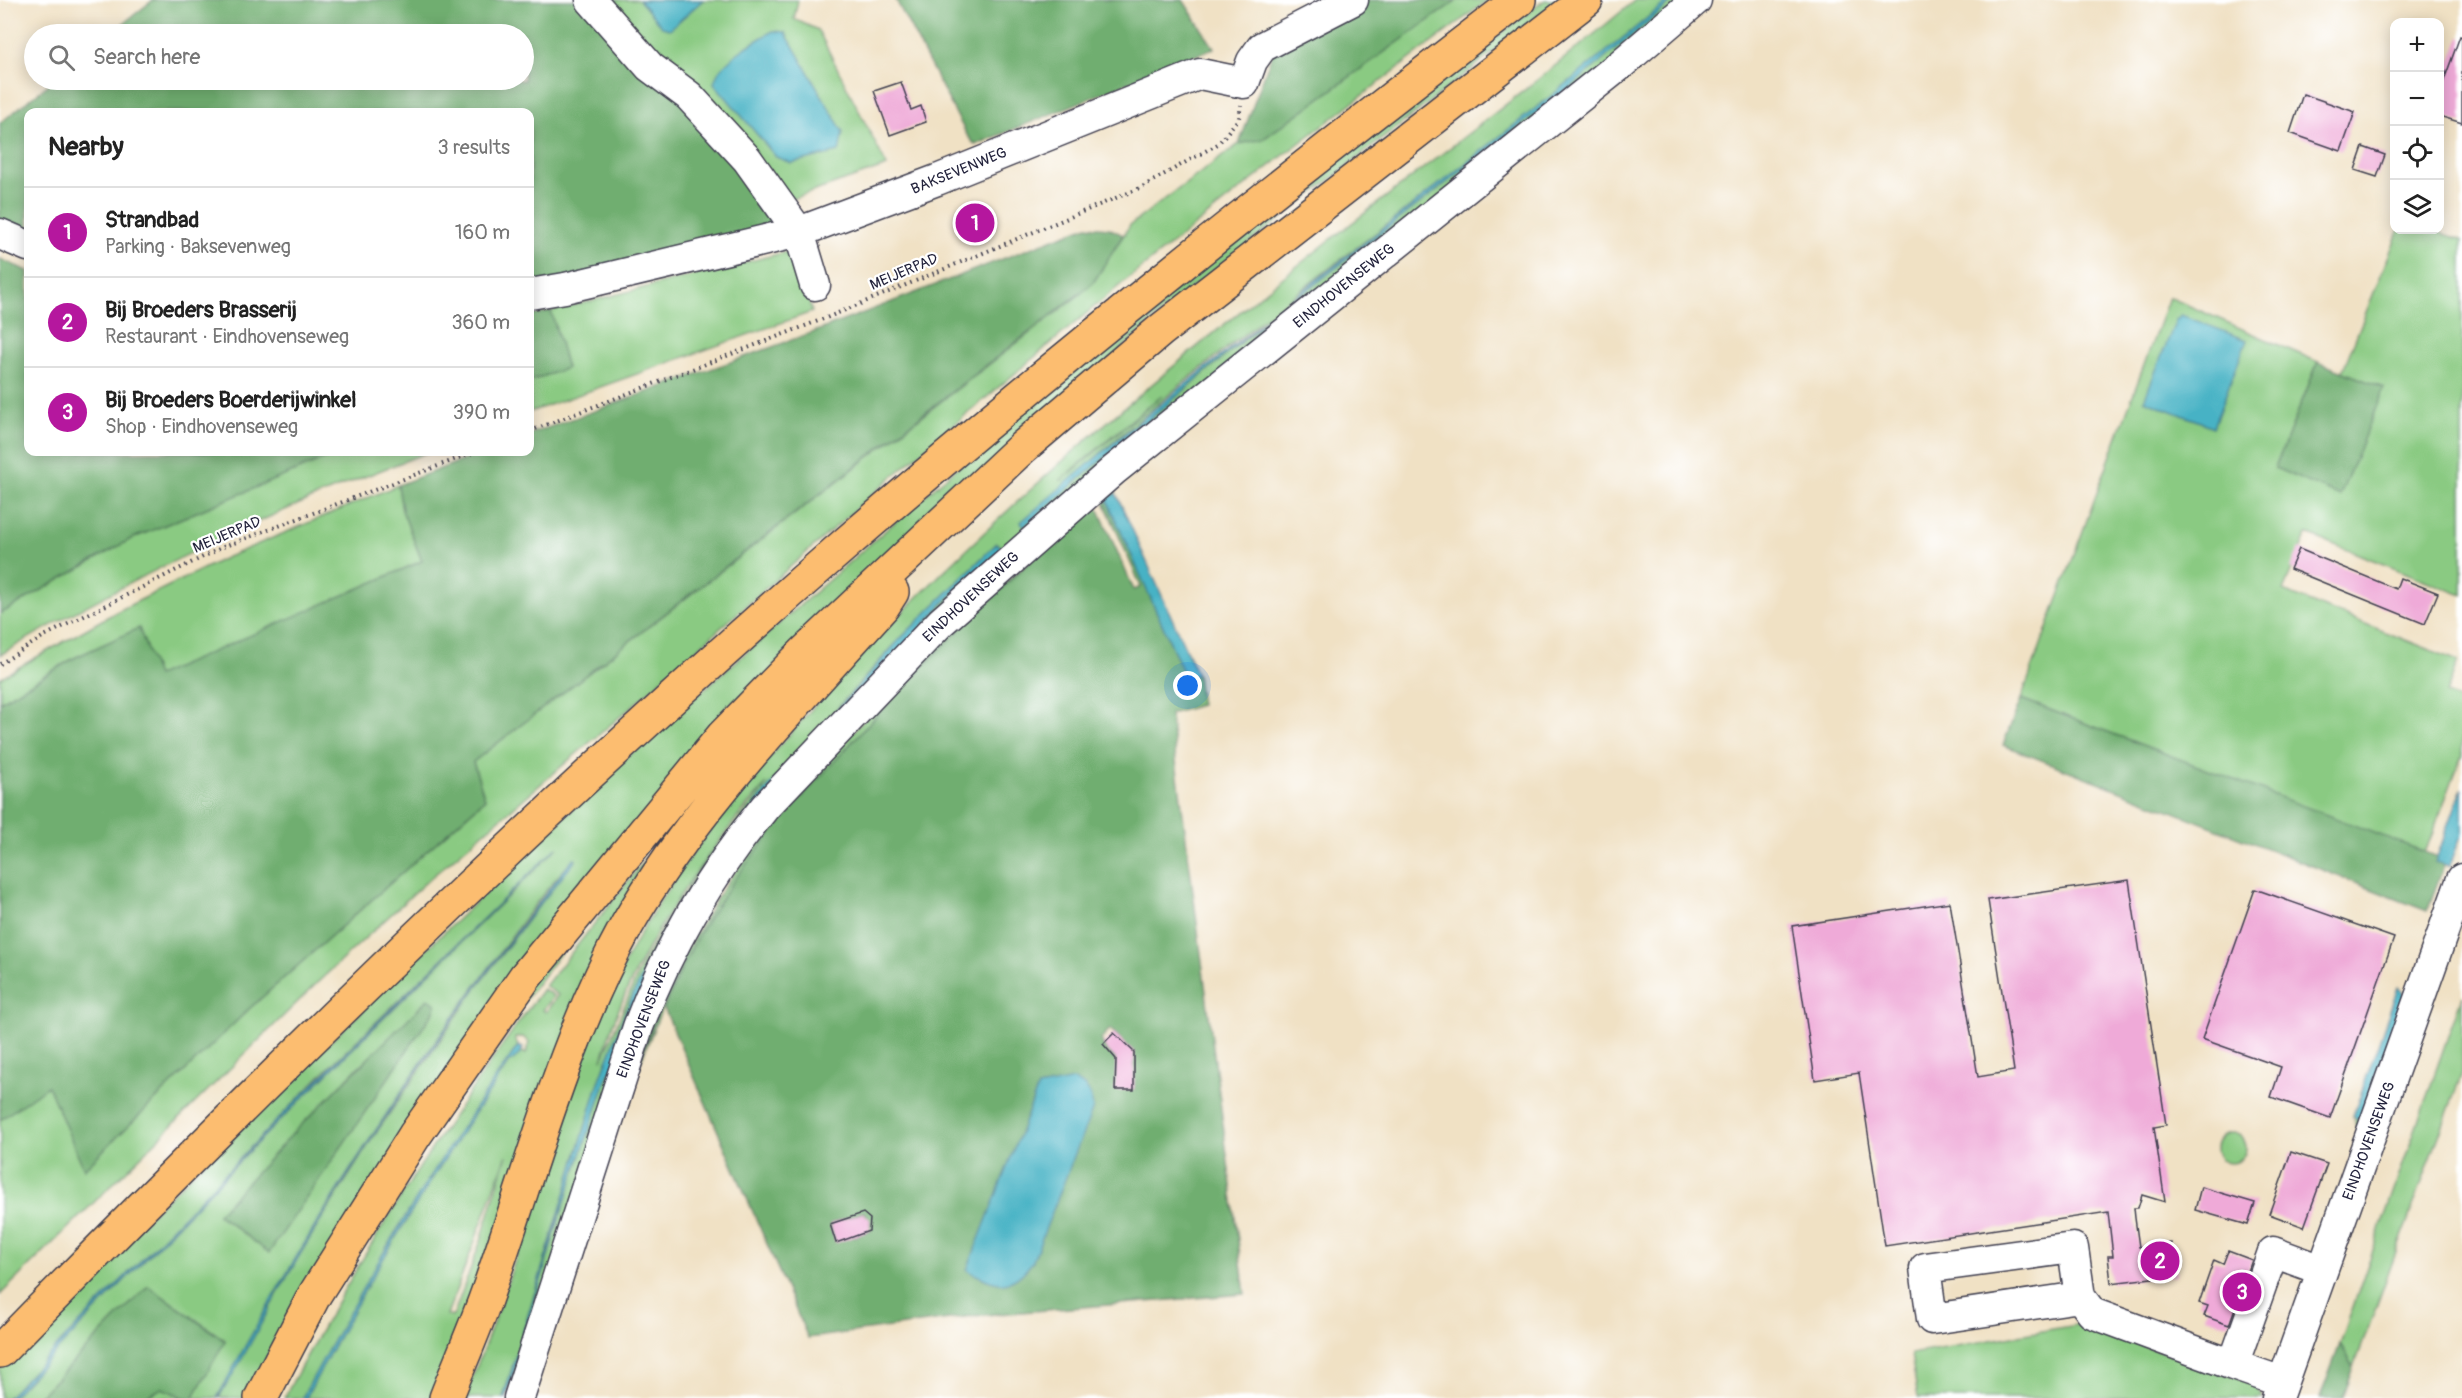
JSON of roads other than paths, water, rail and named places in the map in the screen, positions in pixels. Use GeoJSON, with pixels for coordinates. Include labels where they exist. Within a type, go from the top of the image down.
{"type":"FeatureCollection","features":[{"type":"Feature","properties":{"kind":"highway"},"geometry":{"type":"LineString","coordinates":[[0,1351],[251,1096],[401,951],[578,784],[833,555],[1022,394],[1281,183],[1520,0]]}},
{"type":"Feature","properties":{"kind":"highway"},"geometry":{"type":"LineString","coordinates":[[261,1398],[327,1274],[415,1135],[525,977],[640,834],[723,736],[805,652],[1023,447],[1161,330],[1586,0]]}},
{"type":"Feature","properties":{"kind":"highway"},"geometry":{"type":"LineString","coordinates":[[446,1398],[485,1300],[560,1074],[583,1016],[626,927],[652,882],[685,835],[883,606],[928,535]]}},
{"type":"Feature","properties":{"kind":"highway"},"geometry":{"type":"LineString","coordinates":[[0,1331],[67,1282]]}},
{"type":"Feature","properties":{"kind":"street"},"geometry":{"type":"LineString","coordinates":[[591,0],[650,67],[689,96],[747,159],[799,232],[816,285]]}},
{"type":"Feature","properties":{"kind":"street","name":"BAKSEVENWEG"},"geometry":{"type":"LineString","coordinates":[[534,293],[565,288],[799,232],[937,180],[1200,74],[1244,83],[1252,62],[1262,47],[1353,0]]}},
{"type":"Feature","properties":{"kind":"street","name":"EINDHOVENSEWEG"},"geometry":{"type":"LineString","coordinates":[[519,1398],[638,1027],[655,981],[697,904],[740,838],[765,807],[941,622],[1114,470],[1620,65],[1696,0]]}},
{"type":"Feature","properties":{"kind":"street"},"geometry":{"type":"LineString","coordinates":[[0,234],[24,244]]}},
{"type":"Feature","properties":{"kind":"street","name":"EINDHOVENSEWEG"},"geometry":{"type":"LineString","coordinates":[[2280,1390],[2462,882]]}},
{"type":"Feature","properties":{"kind":"street"},"geometry":{"type":"LineString","coordinates":[[2080,1297],[1932,1319],[1925,1268],[2073,1248],[2080,1297],[2091,1313],[2233,1365],[2280,1390]]}},
{"type":"Feature","properties":{"kind":"street"},"geometry":{"type":"LineString","coordinates":[[2233,1365],[2273,1252],[2322,1270]]}},
{"type":"Feature","properties":{"kind":"water"},"geometry":{"type":"Polygon","coordinates":[[[639,0],[703,0],[670,29],[662,27],[639,0]]]}},
{"type":"Feature","properties":{"kind":"water"},"geometry":{"type":"Polygon","coordinates":[[[1669,0],[1674,0],[1574,84],[1243,340],[1024,526],[1021,522],[1180,388],[1589,66],[1669,0]]]}},
{"type":"Feature","properties":{"kind":"water"},"geometry":{"type":"Polygon","coordinates":[[[773,31],[785,32],[843,132],[839,152],[791,163],[776,157],[714,83],[717,75],[730,60],[773,31]]]}},
{"type":"Feature","properties":{"kind":"water"},"geometry":{"type":"Polygon","coordinates":[[[2181,315],[2247,340],[2213,427],[2144,400],[2176,320],[2181,315]]]}},
{"type":"Feature","properties":{"kind":"water"},"geometry":{"type":"Polygon","coordinates":[[[1116,493],[1197,674],[1186,678],[1107,500],[1116,493]]]}},
{"type":"Feature","properties":{"kind":"water"},"geometry":{"type":"Polygon","coordinates":[[[997,543],[1001,548],[946,600],[777,783],[607,1077],[558,1222],[506,1398],[503,1398],[598,1085],[627,1008],[655,948],[678,910],[768,788],[899,640],[997,543]]]}},
{"type":"Feature","properties":{"kind":"water"},"geometry":{"type":"Polygon","coordinates":[[[2462,788],[2462,833],[2450,866],[2435,862],[2462,788]]]}},
{"type":"Feature","properties":{"kind":"water"},"geometry":{"type":"Polygon","coordinates":[[[557,847],[255,1145],[11,1398],[7,1398],[286,1111],[557,847]]]}},
{"type":"Feature","properties":{"kind":"water"},"geometry":{"type":"Polygon","coordinates":[[[574,858],[576,860],[456,1015],[382,1123],[313,1233],[217,1398],[296,1257],[383,1120],[475,987],[574,858]]]}},
{"type":"Feature","properties":{"kind":"water"},"geometry":{"type":"Polygon","coordinates":[[[2398,987],[2404,994],[2360,1119],[2355,1119],[2353,1116],[2398,987]]]}},
{"type":"Feature","properties":{"kind":"water"},"geometry":{"type":"Polygon","coordinates":[[[518,1046],[523,1048],[520,1054],[508,1064],[427,1186],[352,1312],[306,1398],[302,1398],[404,1218],[488,1088],[518,1046]]]}},
{"type":"Feature","properties":{"kind":"water"},"geometry":{"type":"Polygon","coordinates":[[[1074,1080],[1088,1091],[1093,1108],[1033,1261],[1018,1278],[1010,1282],[987,1280],[967,1270],[1038,1087],[1074,1080]]]}},
{"type":"Feature","properties":{"kind":"place","name":"Strandbad"},"geometry":{"type":"Point","coordinates":[975,223]}},
{"type":"Feature","properties":{"kind":"place","name":"Bij Broeders Brasserij"},"geometry":{"type":"Point","coordinates":[2160,1261]}},
{"type":"Feature","properties":{"kind":"place","name":"Bij Broeders Boerderijwinkel"},"geometry":{"type":"Point","coordinates":[2242,1292]}}]}
